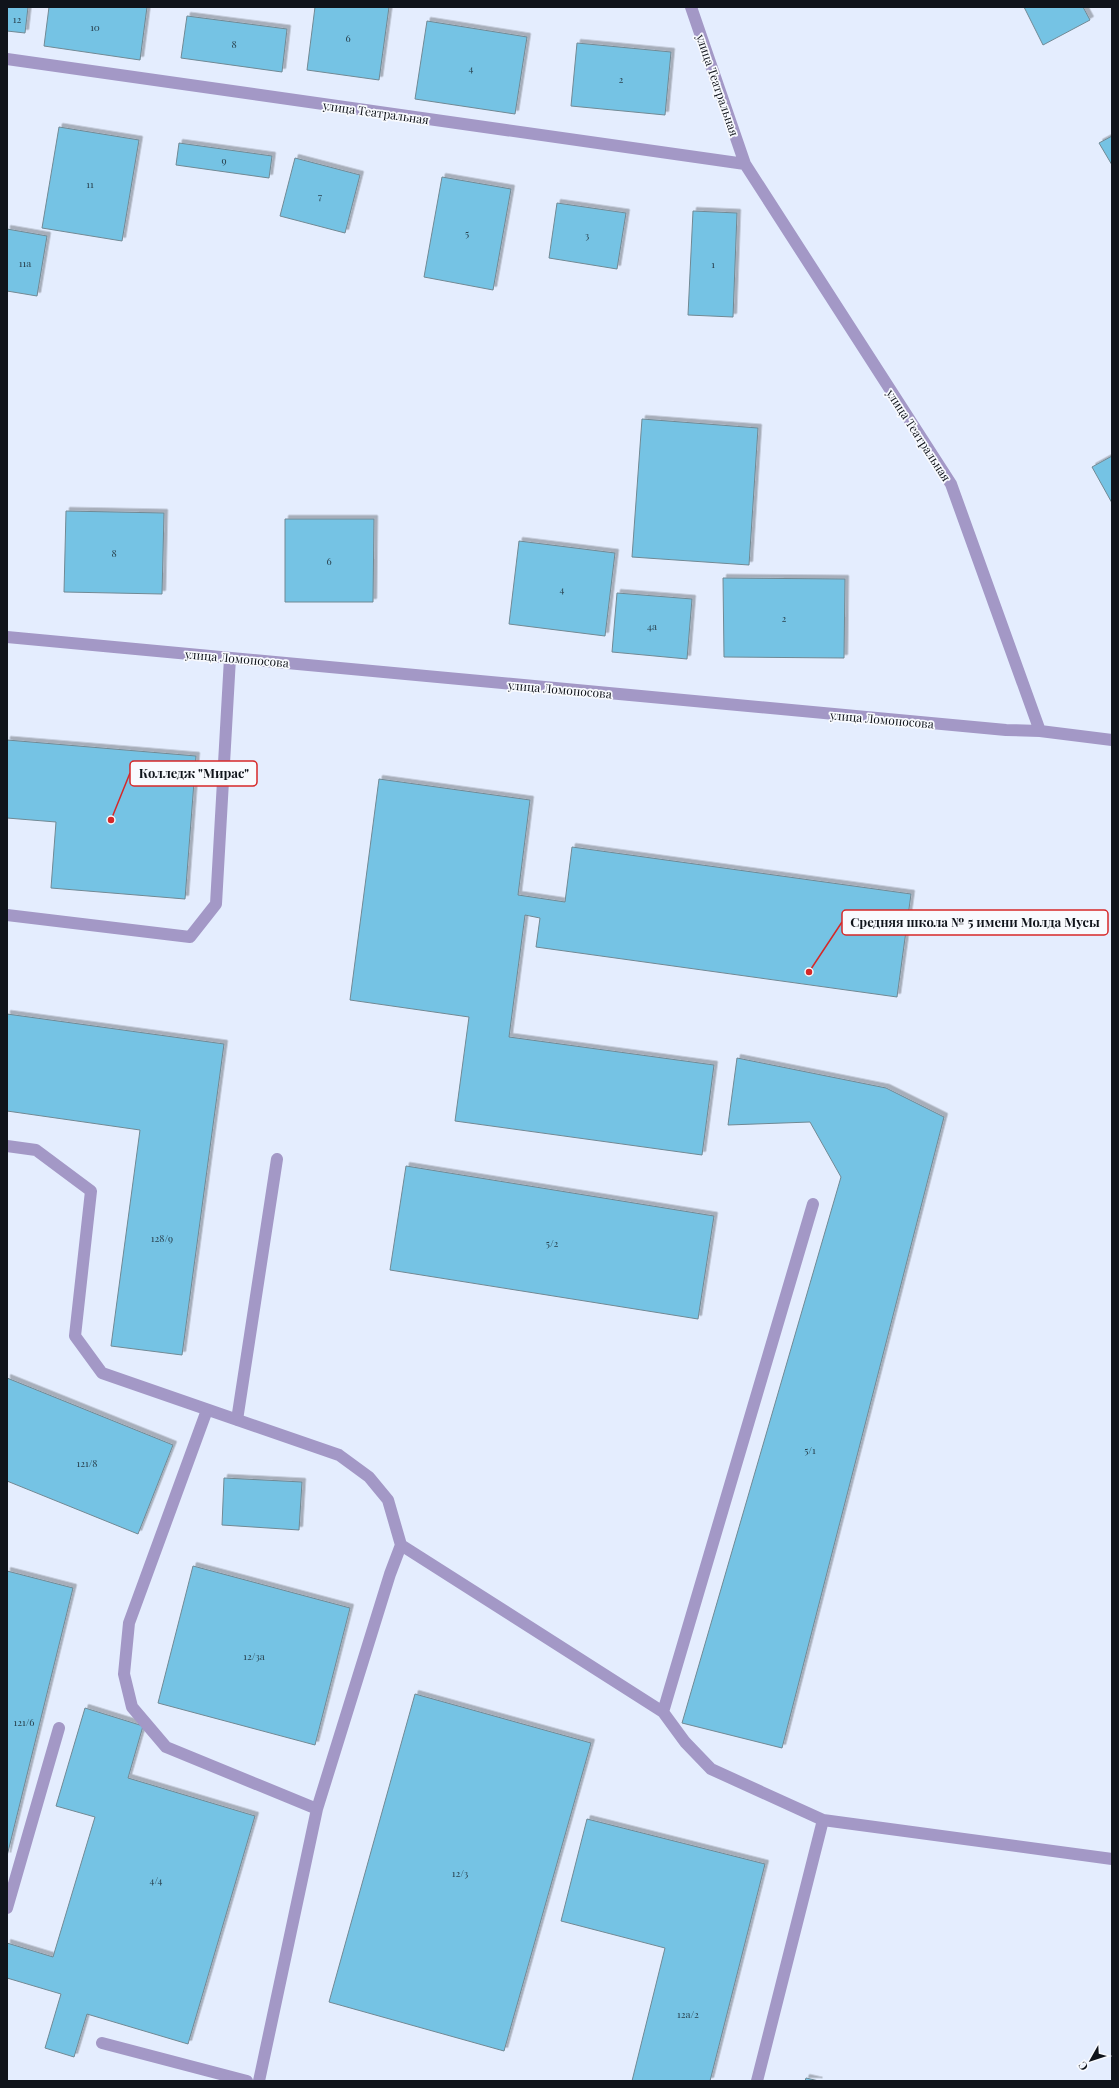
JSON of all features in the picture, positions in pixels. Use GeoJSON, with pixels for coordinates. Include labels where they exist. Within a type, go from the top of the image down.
{"type":"FeatureCollection","features":[{"type":"Feature","properties":{"kind":"street","name":"улица Театральная"},"geometry":{"type":"LineString","coordinates":[[691,7],[745,164],[951,484],[1040,731]]}},
{"type":"Feature","properties":{"kind":"street","name":"улица Театральная"},"geometry":{"type":"LineString","coordinates":[[7,60],[745,164]]}},
{"type":"Feature","properties":{"kind":"street","name":"улица Ломоносова"},"geometry":{"type":"LineString","coordinates":[[7,637],[1006,730],[1040,731],[1112,740]]}},
{"type":"Feature","properties":{"kind":"street"},"geometry":{"type":"LineString","coordinates":[[7,916],[190,937],[216,904],[230,658]]}},
{"type":"Feature","properties":{"kind":"street"},"geometry":{"type":"LineString","coordinates":[[7,1146],[36,1150],[91,1191],[75,1336],[102,1373],[340,1455],[368,1477],[388,1500],[401,1545],[390,1574],[317,1809],[259,2081]]}},
{"type":"Feature","properties":{"kind":"street"},"geometry":{"type":"LineString","coordinates":[[237,1420],[278,1160]]}},
{"type":"Feature","properties":{"kind":"street"},"geometry":{"type":"LineString","coordinates":[[663,1712],[813,1204]]}},
{"type":"Feature","properties":{"kind":"street"},"geometry":{"type":"LineString","coordinates":[[207,1410],[129,1623],[124,1674],[132,1707],[166,1747],[317,1809]]}},
{"type":"Feature","properties":{"kind":"street"},"geometry":{"type":"LineString","coordinates":[[401,1545],[663,1712],[685,1742],[711,1769],[823,1820],[1112,1859]]}},
{"type":"Feature","properties":{"kind":"street"},"geometry":{"type":"LineString","coordinates":[[7,1908],[59,1728]]}},
{"type":"Feature","properties":{"kind":"street"},"geometry":{"type":"LineString","coordinates":[[756,2081],[823,1820]]}},
{"type":"Feature","properties":{"kind":"street"},"geometry":{"type":"LineString","coordinates":[[102,2043],[247,2081]]}},
{"type":"Feature","properties":{"kind":"building"},"geometry":{"type":"Polygon","coordinates":[[[7,7],[28,7],[25,33],[7,31],[7,7]]]}},
{"type":"Feature","properties":{"kind":"building"},"geometry":{"type":"Polygon","coordinates":[[[49,7],[147,7],[140,60],[44,46],[49,7]]]}},
{"type":"Feature","properties":{"kind":"building"},"geometry":{"type":"Polygon","coordinates":[[[315,7],[389,7],[379,80],[307,70],[315,7]]]}},
{"type":"Feature","properties":{"kind":"building"},"geometry":{"type":"Polygon","coordinates":[[[1024,7],[1083,7],[1090,20],[1043,45],[1024,7]]]}},
{"type":"Feature","properties":{"kind":"building"},"geometry":{"type":"Polygon","coordinates":[[[187,16],[287,29],[282,72],[181,58],[187,16]]]}},
{"type":"Feature","properties":{"kind":"building"},"geometry":{"type":"Polygon","coordinates":[[[427,21],[527,37],[515,114],[415,99],[427,21]]]}},
{"type":"Feature","properties":{"kind":"building"},"geometry":{"type":"Polygon","coordinates":[[[577,43],[671,52],[665,115],[571,106],[577,43]]]}},
{"type":"Feature","properties":{"kind":"building"},"geometry":{"type":"Polygon","coordinates":[[[59,127],[139,140],[122,241],[42,228],[59,127]]]}},
{"type":"Feature","properties":{"kind":"building"},"geometry":{"type":"Polygon","coordinates":[[[1112,136],[1112,165],[1099,143],[1112,136]]]}},
{"type":"Feature","properties":{"kind":"building"},"geometry":{"type":"Polygon","coordinates":[[[179,143],[272,156],[269,178],[176,165],[179,143]]]}},
{"type":"Feature","properties":{"kind":"building"},"geometry":{"type":"Polygon","coordinates":[[[295,158],[360,175],[345,233],[280,216],[295,158]]]}},
{"type":"Feature","properties":{"kind":"building"},"geometry":{"type":"Polygon","coordinates":[[[442,177],[511,189],[493,290],[424,277],[442,177]]]}},
{"type":"Feature","properties":{"kind":"building"},"geometry":{"type":"Polygon","coordinates":[[[557,203],[626,213],[617,269],[549,258],[557,203]]]}},
{"type":"Feature","properties":{"kind":"building"},"geometry":{"type":"Polygon","coordinates":[[[693,211],[737,213],[733,317],[688,315],[693,211]]]}},
{"type":"Feature","properties":{"kind":"building"},"geometry":{"type":"Polygon","coordinates":[[[7,229],[47,236],[37,296],[7,291],[7,229]]]}},
{"type":"Feature","properties":{"kind":"building"},"geometry":{"type":"Polygon","coordinates":[[[642,419],[758,428],[749,565],[632,557],[642,419]]]}},
{"type":"Feature","properties":{"kind":"building"},"geometry":{"type":"Polygon","coordinates":[[[1112,456],[1112,503],[1092,467],[1112,456]]]}},
{"type":"Feature","properties":{"kind":"building"},"geometry":{"type":"Polygon","coordinates":[[[66,511],[164,513],[162,594],[64,592],[66,511]]]}},
{"type":"Feature","properties":{"kind":"building"},"geometry":{"type":"Polygon","coordinates":[[[285,519],[374,519],[373,602],[285,602],[285,519]]]}},
{"type":"Feature","properties":{"kind":"building"},"geometry":{"type":"Polygon","coordinates":[[[519,541],[615,553],[605,636],[509,624],[519,541]]]}},
{"type":"Feature","properties":{"kind":"building"},"geometry":{"type":"Polygon","coordinates":[[[723,578],[845,579],[844,658],[724,657],[723,578]]]}},
{"type":"Feature","properties":{"kind":"building"},"geometry":{"type":"Polygon","coordinates":[[[617,593],[692,599],[687,659],[612,652],[617,593]]]}},
{"type":"Feature","properties":{"kind":"building"},"geometry":{"type":"Polygon","coordinates":[[[7,740],[196,756],[185,899],[51,888],[56,822],[7,818],[7,740]]]}},
{"type":"Feature","properties":{"kind":"building"},"geometry":{"type":"Polygon","coordinates":[[[379,779],[530,800],[518,895],[565,902],[572,847],[911,894],[897,997],[536,947],[540,918],[525,915],[509,1037],[714,1065],[702,1155],[455,1121],[469,1017],[350,1000],[379,779]]]}},
{"type":"Feature","properties":{"kind":"building"},"geometry":{"type":"Polygon","coordinates":[[[7,1014],[224,1044],[182,1355],[111,1346],[140,1130],[7,1111],[7,1014]]]}},
{"type":"Feature","properties":{"kind":"building"},"geometry":{"type":"Polygon","coordinates":[[[737,1058],[886,1088],[944,1117],[782,1748],[682,1723],[841,1177],[810,1122],[728,1125],[737,1058]]]}},
{"type":"Feature","properties":{"kind":"building"},"geometry":{"type":"Polygon","coordinates":[[[406,1166],[714,1216],[698,1319],[390,1270],[406,1166]]]}},
{"type":"Feature","properties":{"kind":"building"},"geometry":{"type":"Polygon","coordinates":[[[7,1378],[173,1445],[138,1534],[7,1481],[7,1378]]]}},
{"type":"Feature","properties":{"kind":"building"},"geometry":{"type":"Polygon","coordinates":[[[224,1478],[302,1482],[299,1530],[222,1525],[224,1478]]]}},
{"type":"Feature","properties":{"kind":"building"},"geometry":{"type":"Polygon","coordinates":[[[193,1566],[350,1608],[315,1745],[158,1703],[193,1566]]]}},
{"type":"Feature","properties":{"kind":"building"},"geometry":{"type":"Polygon","coordinates":[[[7,1571],[73,1588],[7,1856],[7,1571]]]}},
{"type":"Feature","properties":{"kind":"building"},"geometry":{"type":"Polygon","coordinates":[[[415,1694],[591,1743],[504,2051],[329,2002],[415,1694]]]}},
{"type":"Feature","properties":{"kind":"building"},"geometry":{"type":"Polygon","coordinates":[[[85,1708],[143,1726],[128,1778],[255,1816],[188,2044],[87,2014],[74,2057],[45,2048],[61,1994],[7,1978],[7,1943],[53,1957],[95,1817],[56,1806],[85,1708]]]}},
{"type":"Feature","properties":{"kind":"building"},"geometry":{"type":"Polygon","coordinates":[[[587,1819],[765,1864],[710,2081],[632,2081],[665,1948],[561,1921],[587,1819]]]}},
{"type":"Feature","properties":{"kind":"building"},"geometry":{"type":"Polygon","coordinates":[[[806,2078],[819,2081],[805,2081],[806,2078]]]}},
{"type":"Feature","properties":{"kind":"place","name":"Колледж \"Мирас\""},"geometry":{"type":"Point","coordinates":[111,820]}},
{"type":"Feature","properties":{"kind":"place","name":"Средняя школа № 5 имени Молда Мусы"},"geometry":{"type":"Point","coordinates":[809,972]}}]}
